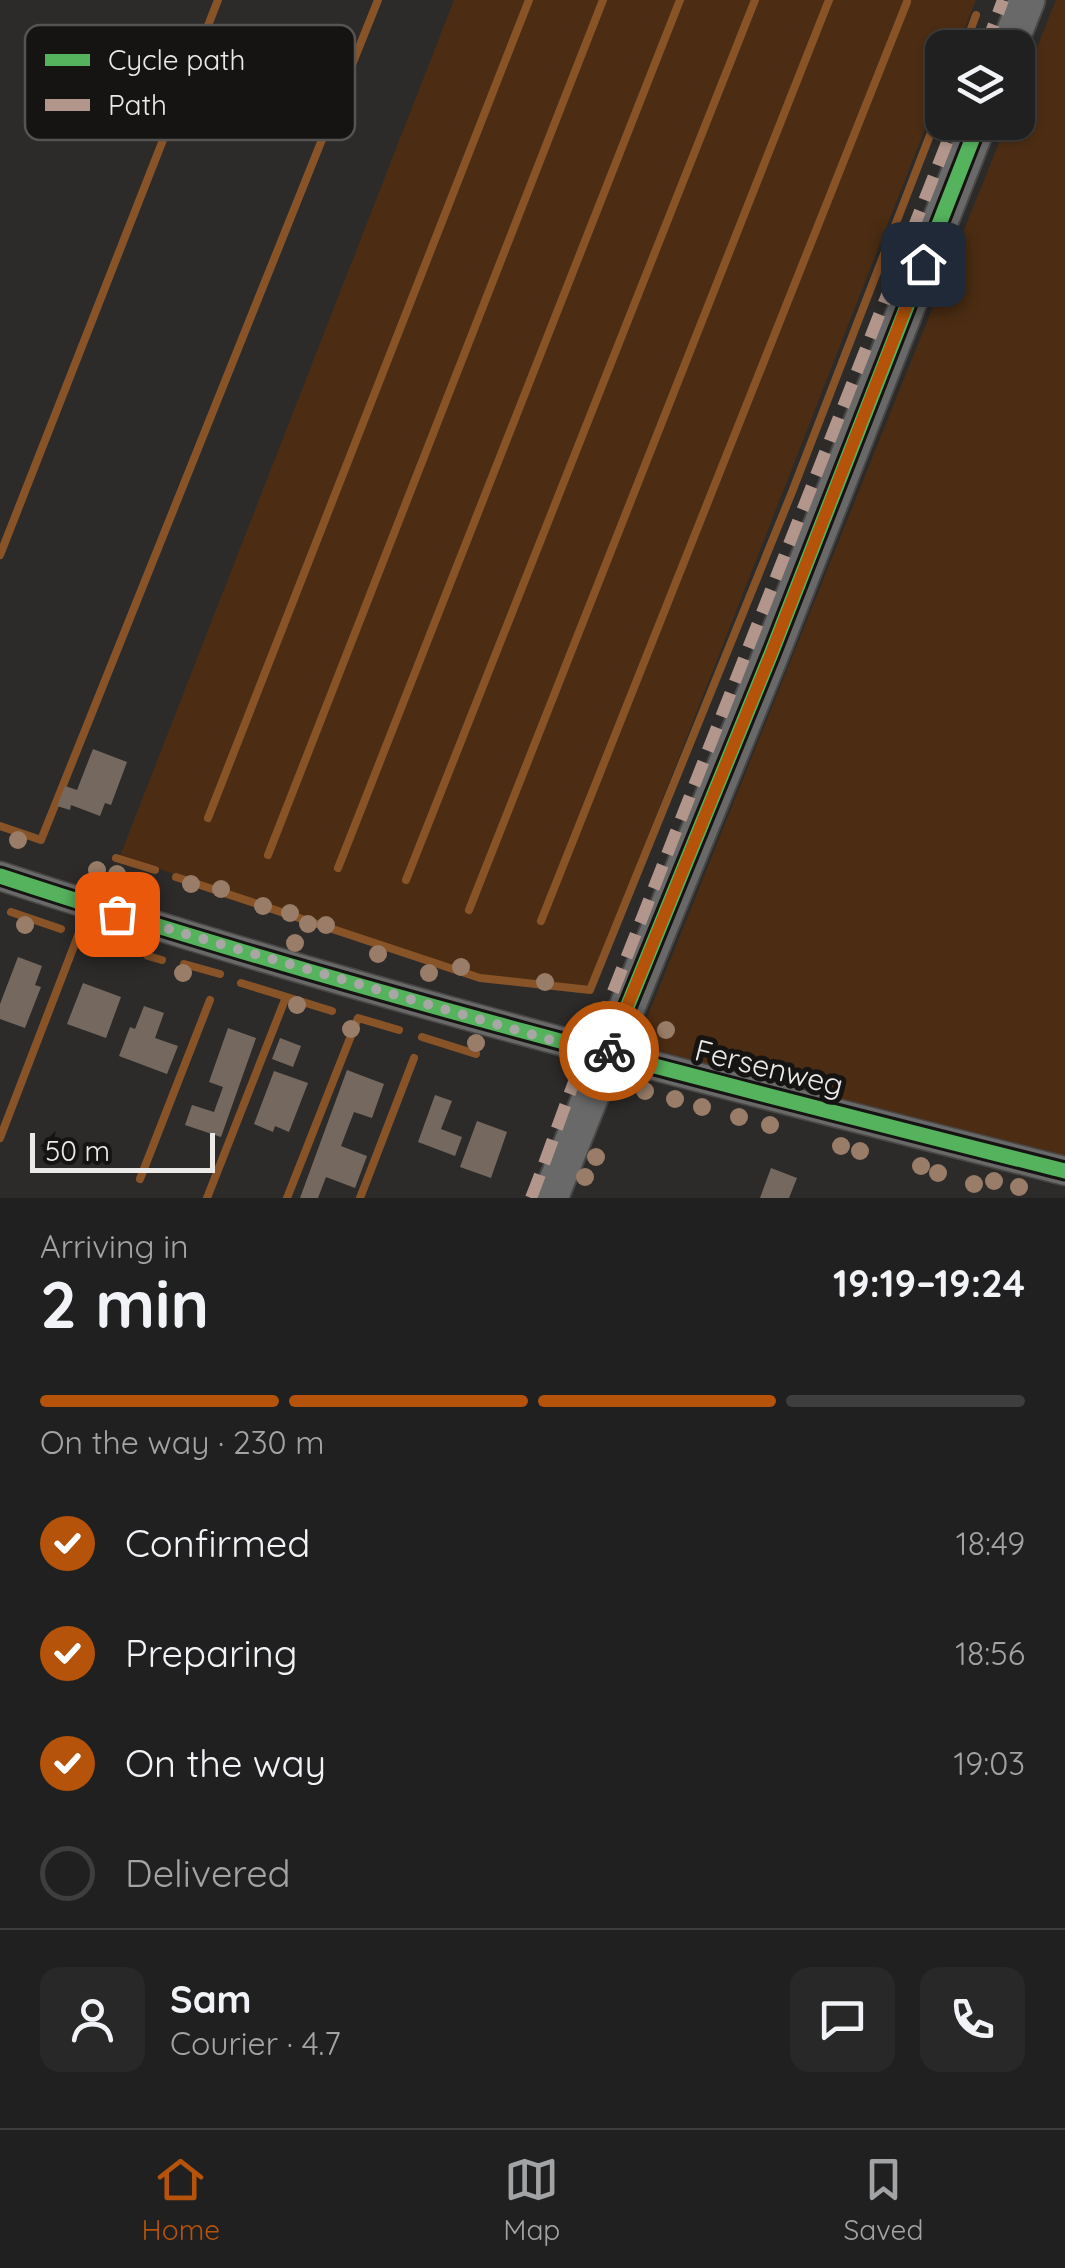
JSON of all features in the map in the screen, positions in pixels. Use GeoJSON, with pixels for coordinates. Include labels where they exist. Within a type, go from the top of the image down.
{"type":"FeatureCollection","features":[{"type":"Feature","properties":{"kind":"main road"},"geometry":{"type":"LineString","coordinates":[[607,1055],[622,1017]]}},
{"type":"Feature","properties":{"kind":"street"},"geometry":{"type":"LineString","coordinates":[[1015,30],[1027,0]]}},
{"type":"Feature","properties":{"kind":"street"},"geometry":{"type":"LineString","coordinates":[[622,1017],[771,654],[972,140]]}},
{"type":"Feature","properties":{"kind":"street","name":"Fersenweg"},"geometry":{"type":"LineString","coordinates":[[0,876],[117,914],[607,1055],[1065,1172]]}},
{"type":"Feature","properties":{"kind":"street"},"geometry":{"type":"LineString","coordinates":[[550,1198],[607,1055]]}},
{"type":"Feature","properties":{"kind":"shaded area"},"geometry":{"type":"Polygon","coordinates":[[[454,0],[976,0],[964,30],[925,30],[925,128],[589,987],[479,975],[120,856],[454,0]]]}},
{"type":"Feature","properties":{"kind":"shaded area"},"geometry":{"type":"Polygon","coordinates":[[[1056,0],[1065,0],[1065,1160],[634,1050],[1000,140],[1035,140],[1035,52],[1056,0]]]}},
{"type":"Feature","properties":{"kind":"building"},"geometry":{"type":"Polygon","coordinates":[[[93,749],[127,762],[111,805],[105,803],[100,816],[71,805],[70,810],[57,806],[65,786],[77,790],[93,749]]]}},
{"type":"Feature","properties":{"kind":"building"},"geometry":{"type":"Polygon","coordinates":[[[18,957],[42,966],[35,985],[41,987],[25,1028],[0,1019],[0,1004],[18,957]]]}},
{"type":"Feature","properties":{"kind":"building"},"geometry":{"type":"Polygon","coordinates":[[[83,983],[121,997],[106,1038],[67,1024],[83,983]]]}},
{"type":"Feature","properties":{"kind":"building"},"geometry":{"type":"Polygon","coordinates":[[[144,1006],[164,1013],[155,1038],[178,1046],[167,1074],[119,1056],[130,1027],[135,1029],[144,1006]]]}},
{"type":"Feature","properties":{"kind":"building"},"geometry":{"type":"Polygon","coordinates":[[[228,1028],[256,1038],[221,1137],[185,1125],[192,1105],[214,1112],[223,1087],[209,1082],[228,1028]]]}},
{"type":"Feature","properties":{"kind":"building"},"geometry":{"type":"Polygon","coordinates":[[[280,1038],[301,1046],[293,1067],[272,1059],[280,1038]]]}},
{"type":"Feature","properties":{"kind":"building"},"geometry":{"type":"Polygon","coordinates":[[[347,1070],[384,1084],[372,1118],[354,1112],[341,1146],[367,1156],[355,1188],[326,1177],[318,1198],[300,1198],[347,1070]]]}},
{"type":"Feature","properties":{"kind":"building"},"geometry":{"type":"Polygon","coordinates":[[[274,1071],[308,1083],[289,1132],[275,1126],[273,1132],[254,1124],[274,1071]]]}},
{"type":"Feature","properties":{"kind":"building"},"geometry":{"type":"Polygon","coordinates":[[[435,1095],[452,1101],[441,1129],[462,1137],[455,1156],[418,1142],[435,1095]]]}},
{"type":"Feature","properties":{"kind":"building"},"geometry":{"type":"Polygon","coordinates":[[[477,1121],[507,1132],[491,1178],[460,1167],[477,1121]]]}},
{"type":"Feature","properties":{"kind":"building"},"geometry":{"type":"Polygon","coordinates":[[[771,1168],[797,1178],[789,1198],[760,1198],[771,1168]]]}},
{"type":"Feature","properties":{"kind":"waterway"},"geometry":{"type":"LineString","coordinates":[[208,25],[218,0]]}},
{"type":"Feature","properties":{"kind":"waterway"},"geometry":{"type":"LineString","coordinates":[[355,57],[378,0]]}},
{"type":"Feature","properties":{"kind":"waterway"},"geometry":{"type":"LineString","coordinates":[[208,818],[529,0]]}},
{"type":"Feature","properties":{"kind":"waterway"},"geometry":{"type":"LineString","coordinates":[[268,855],[603,0]]}},
{"type":"Feature","properties":{"kind":"waterway"},"geometry":{"type":"LineString","coordinates":[[338,868],[680,0]]}},
{"type":"Feature","properties":{"kind":"waterway"},"geometry":{"type":"LineString","coordinates":[[406,880],[755,0]]}},
{"type":"Feature","properties":{"kind":"waterway"},"geometry":{"type":"LineString","coordinates":[[469,910],[829,0]]}},
{"type":"Feature","properties":{"kind":"waterway"},"geometry":{"type":"LineString","coordinates":[[541,921],[907,2]]}},
{"type":"Feature","properties":{"kind":"waterway"},"geometry":{"type":"LineString","coordinates":[[971,30],[976,15]]}},
{"type":"Feature","properties":{"kind":"waterway"},"geometry":{"type":"LineString","coordinates":[[0,555],[163,140]]}},
{"type":"Feature","properties":{"kind":"waterway"},"geometry":{"type":"LineString","coordinates":[[0,826],[41,840],[322,140]]}},
{"type":"Feature","properties":{"kind":"waterway"},"geometry":{"type":"LineString","coordinates":[[176,877],[480,978],[590,990],[792,492],[928,140]]}},
{"type":"Feature","properties":{"kind":"waterway"},"geometry":{"type":"LineString","coordinates":[[116,858],[155,870]]}},
{"type":"Feature","properties":{"kind":"waterway"},"geometry":{"type":"LineString","coordinates":[[11,912],[61,929]]}},
{"type":"Feature","properties":{"kind":"waterway"},"geometry":{"type":"LineString","coordinates":[[0,1138],[79,933]]}},
{"type":"Feature","properties":{"kind":"waterway"},"geometry":{"type":"LineString","coordinates":[[99,939],[133,950]]}},
{"type":"Feature","properties":{"kind":"waterway"},"geometry":{"type":"LineString","coordinates":[[148,956],[162,960]]}},
{"type":"Feature","properties":{"kind":"waterway"},"geometry":{"type":"LineString","coordinates":[[184,964],[220,974]]}},
{"type":"Feature","properties":{"kind":"waterway"},"geometry":{"type":"LineString","coordinates":[[241,983],[332,1011]]}},
{"type":"Feature","properties":{"kind":"waterway"},"geometry":{"type":"LineString","coordinates":[[207,1198],[286,997]]}},
{"type":"Feature","properties":{"kind":"waterway"},"geometry":{"type":"LineString","coordinates":[[140,1179],[210,1000]]}},
{"type":"Feature","properties":{"kind":"waterway"},"geometry":{"type":"LineString","coordinates":[[287,1198],[358,1018],[399,1030]]}},
{"type":"Feature","properties":{"kind":"waterway"},"geometry":{"type":"LineString","coordinates":[[422,1037],[476,1054]]}},
{"type":"Feature","properties":{"kind":"waterway"},"geometry":{"type":"LineString","coordinates":[[360,1198],[414,1058]]}},
{"type":"Feature","properties":{"kind":"marked path"},"geometry":{"type":"LineString","coordinates":[[992,30],[1003,0]]}},
{"type":"Feature","properties":{"kind":"marked path"},"geometry":{"type":"LineString","coordinates":[[531,1198],[948,140]]}},
{"type":"Feature","properties":{"kind":"cycle path"},"geometry":{"type":"LineString","coordinates":[[623,1017],[771,654],[972,140]]}},
{"type":"Feature","properties":{"kind":"cycle path"},"geometry":{"type":"LineString","coordinates":[[0,876],[397,996],[1065,1171]]}},
{"type":"Feature","properties":{"kind":"way so far"},"geometry":{"type":"LineString","coordinates":[[117,914],[585,1050],[607,1055],[609,1051]]}},
{"type":"Feature","properties":{"kind":"route"},"geometry":{"type":"LineString","coordinates":[[609,1051],[771,654],[923,264]]}}]}
